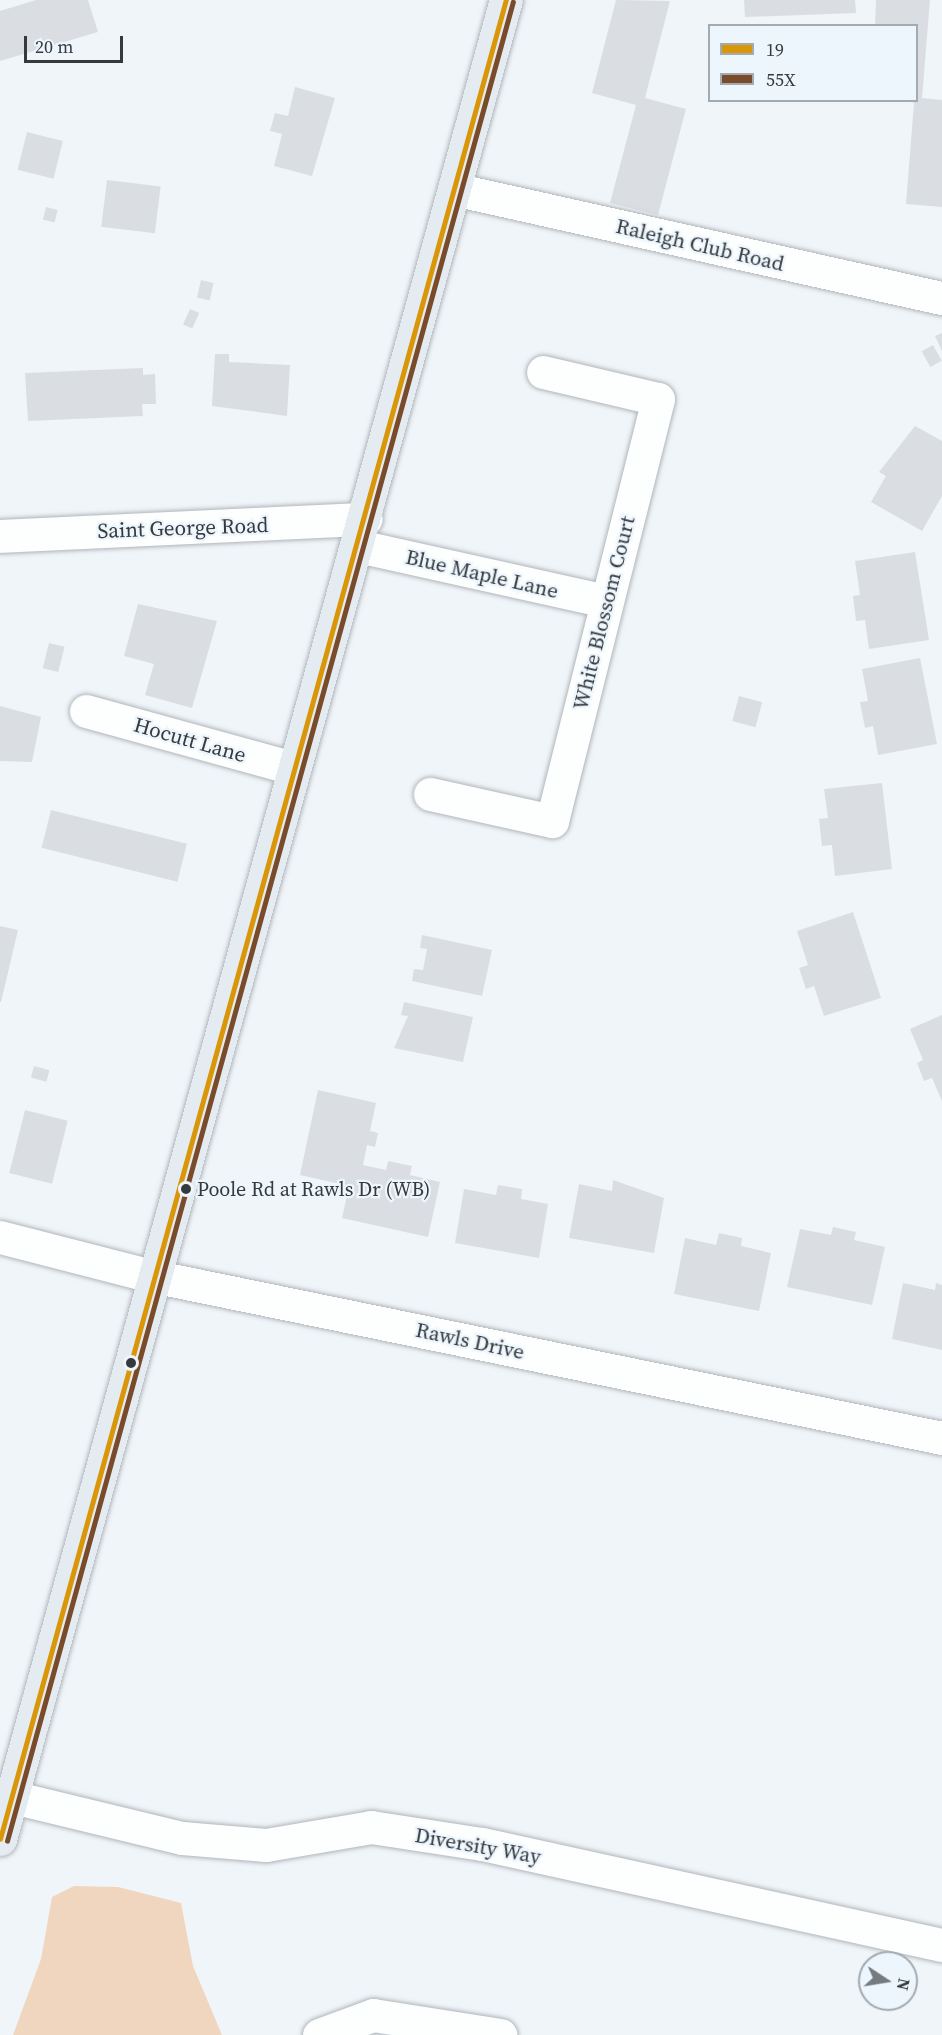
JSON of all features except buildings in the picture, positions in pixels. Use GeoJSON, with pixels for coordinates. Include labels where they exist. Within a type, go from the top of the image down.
{"type":"FeatureCollection","features":[{"type":"Feature","properties":{"kind":"main road"},"geometry":{"type":"LineString","coordinates":[[0,1839],[6,1796],[293,768],[362,533],[458,190],[507,0]]}},
{"type":"Feature","properties":{"kind":"street","name":"Raleigh Club Road"},"geometry":{"type":"LineString","coordinates":[[458,190],[942,298]]}},
{"type":"Feature","properties":{"kind":"street","name":"White Blossom Court"},"geometry":{"type":"LineString","coordinates":[[430,794],[552,821],[658,399],[543,372]]}},
{"type":"Feature","properties":{"kind":"street","name":"Saint George Road"},"geometry":{"type":"LineString","coordinates":[[0,536],[362,533]]}},
{"type":"Feature","properties":{"kind":"street","name":"Blue Maple Lane"},"geometry":{"type":"LineString","coordinates":[[362,533],[606,601]]}},
{"type":"Feature","properties":{"kind":"street","name":"Hocutt Lane"},"geometry":{"type":"LineString","coordinates":[[86,711],[293,768]]}},
{"type":"Feature","properties":{"kind":"street","name":"Rawls Drive"},"geometry":{"type":"LineString","coordinates":[[0,1237],[152,1276],[942,1438]]}},
{"type":"Feature","properties":{"kind":"street","name":"Diversity Way"},"geometry":{"type":"LineString","coordinates":[[6,1796],[182,1838],[266,1845],[371,1827],[482,1844],[942,1945]]}},
{"type":"Feature","properties":{"kind":"street"},"geometry":{"type":"LineString","coordinates":[[319,2035],[373,2016],[501,2035]]}},
{"type":"Feature","properties":{"kind":"shaded area"},"geometry":{"type":"Polygon","coordinates":[[[74,1886],[118,1887],[181,1903],[193,1966],[222,2035],[13,2035],[41,1959],[52,1897],[74,1886]]]}},
{"type":"Feature","properties":{"kind":"transit line","name":"19"},"geometry":{"type":"LineString","coordinates":[[0,1839],[506,0]]}},
{"type":"Feature","properties":{"kind":"transit line","name":"55X"},"geometry":{"type":"LineString","coordinates":[[7,1841],[513,2]]}},
{"type":"Feature","properties":{"kind":"place","name":"Poole Rd at Rawls Dr (WB)"},"geometry":{"type":"Point","coordinates":[186,1189]}}]}
